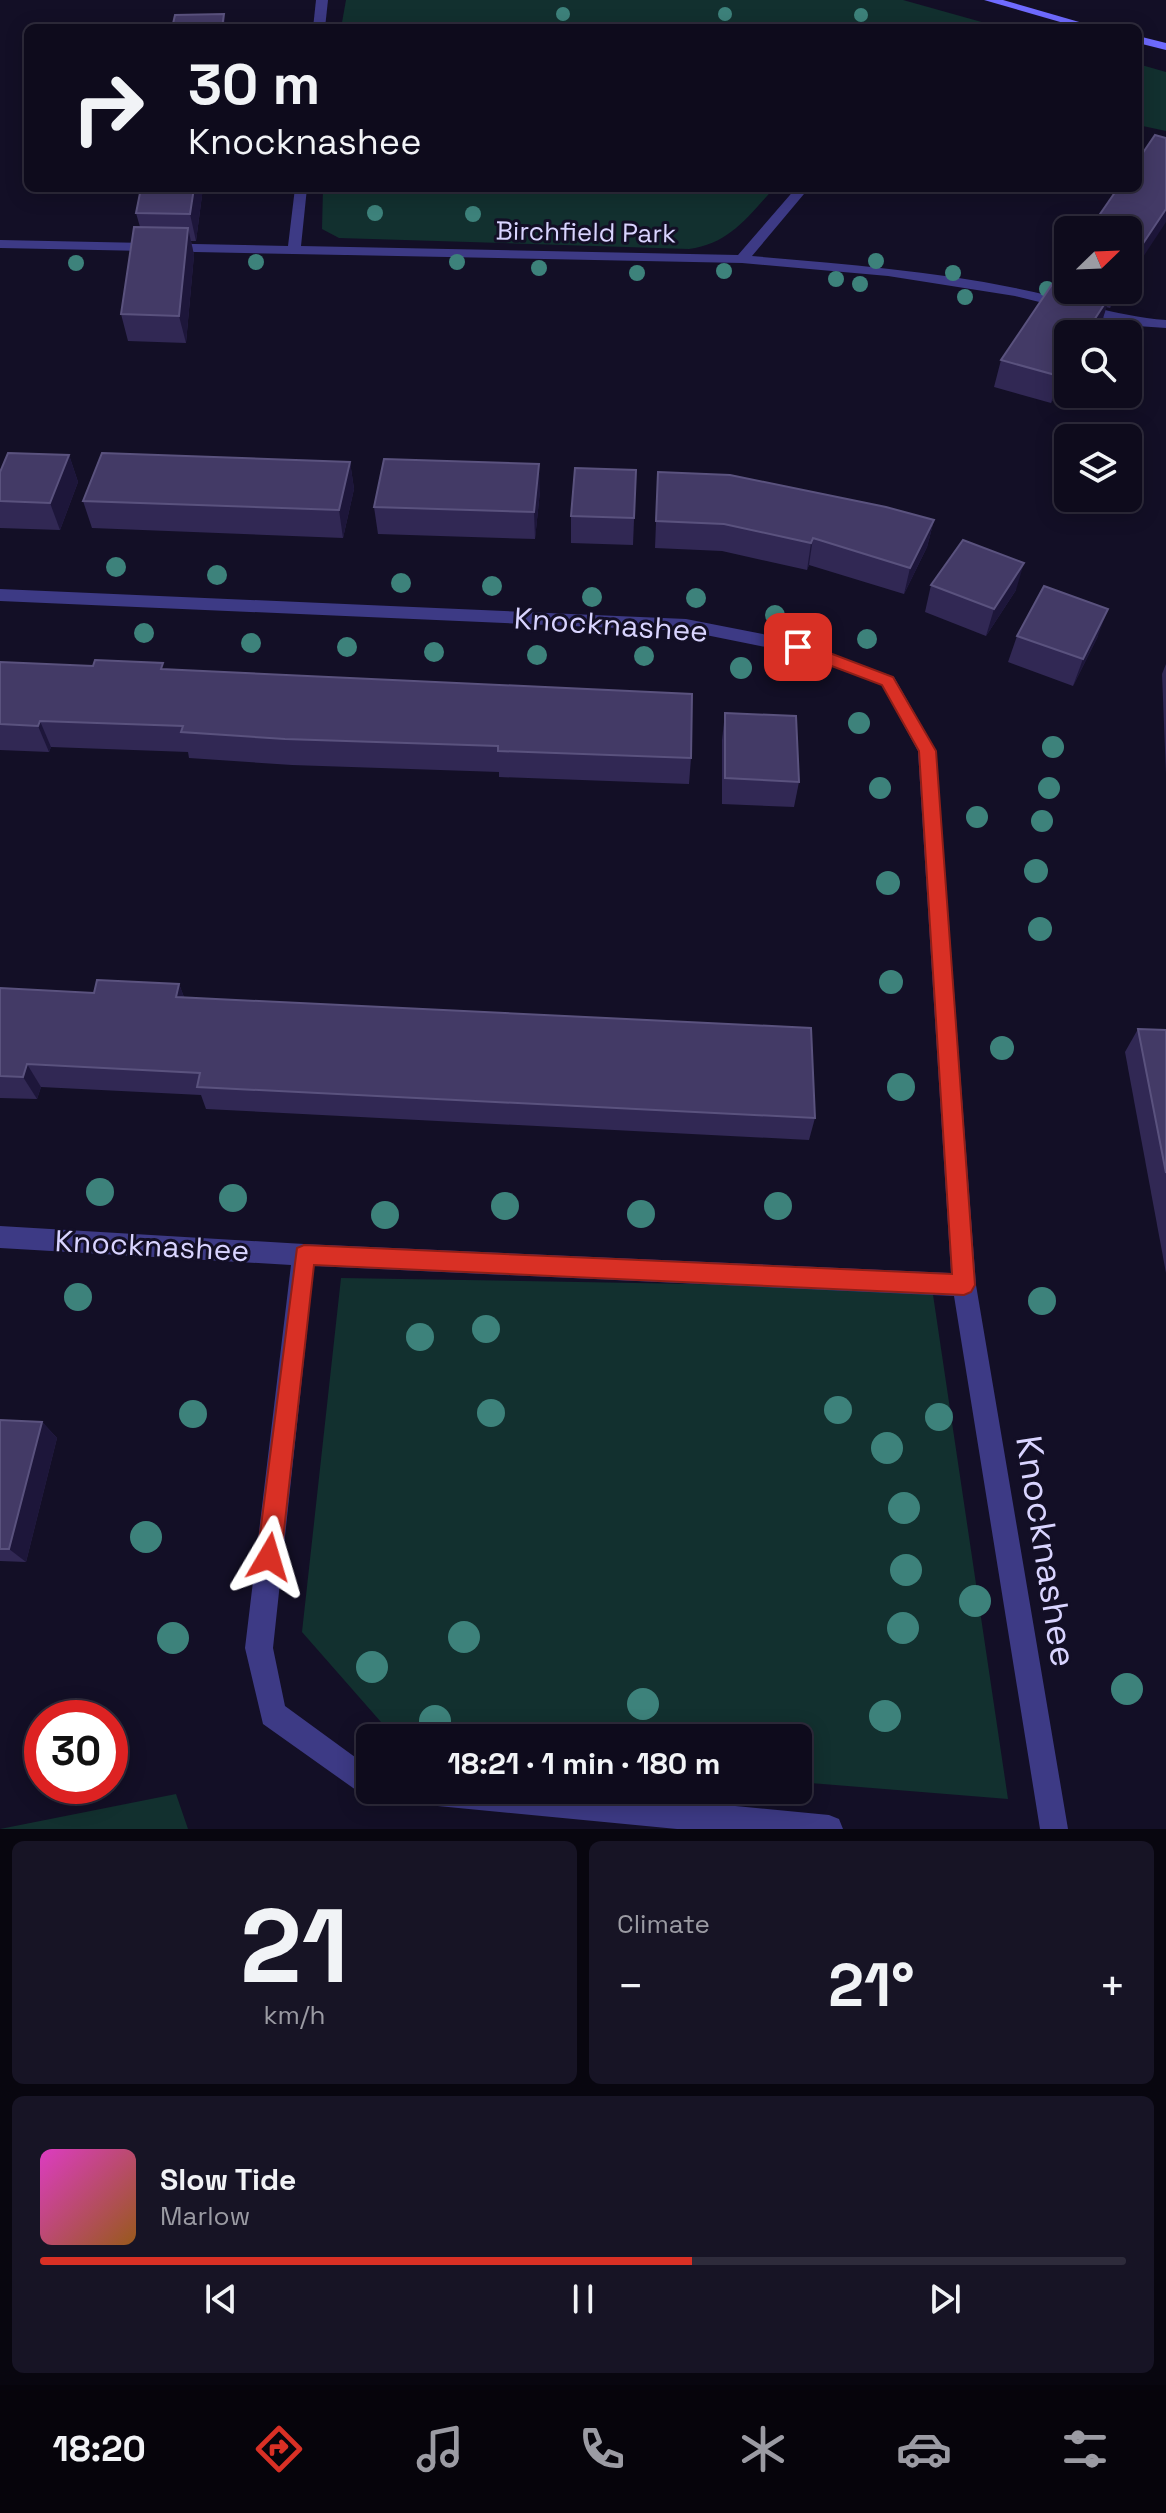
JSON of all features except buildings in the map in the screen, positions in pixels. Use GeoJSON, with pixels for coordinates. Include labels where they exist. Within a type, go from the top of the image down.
{"type":"FeatureCollection","features":[{"type":"Feature","properties":{"kind":"main road"},"geometry":{"type":"LineString","coordinates":[[990,0],[1079,24]]}},
{"type":"Feature","properties":{"kind":"main road"},"geometry":{"type":"LineString","coordinates":[[1142,40],[1166,47]]}},
{"type":"Feature","properties":{"kind":"street"},"geometry":{"type":"LineString","coordinates":[[319,24],[322,0]]}},
{"type":"Feature","properties":{"kind":"street"},"geometry":{"type":"LineString","coordinates":[[294,251],[301,192]]}},
{"type":"Feature","properties":{"kind":"street"},"geometry":{"type":"LineString","coordinates":[[742,259],[800,192]]}},
{"type":"Feature","properties":{"kind":"street","name":"Birchfield Park"},"geometry":{"type":"LineString","coordinates":[[0,244],[742,259],[888,272],[1015,292],[1137,322],[1166,324]]}},
{"type":"Feature","properties":{"kind":"street","name":"Knocknashee"},"geometry":{"type":"LineString","coordinates":[[0,595],[686,625],[798,647],[888,681],[927,751],[964,1285],[1054,1829]]}},
{"type":"Feature","properties":{"kind":"street","name":"Knocknashee"},"geometry":{"type":"LineString","coordinates":[[0,1237],[304,1255],[964,1285]]}},
{"type":"Feature","properties":{"kind":"street"},"geometry":{"type":"LineString","coordinates":[[304,1255],[259,1648],[273,1714],[356,1776]]}},
{"type":"Feature","properties":{"kind":"street"},"geometry":{"type":"LineString","coordinates":[[565,1804],[829,1829]]}},
{"type":"Feature","properties":{"kind":"green space"},"geometry":{"type":"Polygon","coordinates":[[[346,0],[903,0],[989,24],[342,24],[346,0]]]}},
{"type":"Feature","properties":{"kind":"green space"},"geometry":{"type":"Polygon","coordinates":[[[1142,65],[1166,72],[1166,131],[1142,126],[1142,65]]]}},
{"type":"Feature","properties":{"kind":"green space"},"geometry":{"type":"Polygon","coordinates":[[[323,192],[770,192],[737,228],[716,241],[689,249],[339,238],[322,229],[323,192]]]}},
{"type":"Feature","properties":{"kind":"green space"},"geometry":{"type":"Polygon","coordinates":[[[341,1278],[932,1288],[1008,1799],[812,1783],[812,1724],[383,1724],[302,1632],[341,1278]]]}},
{"type":"Feature","properties":{"kind":"green space"},"geometry":{"type":"Polygon","coordinates":[[[176,1794],[188,1829],[0,1829],[128,1804],[176,1794]]]}},
{"type":"Feature","properties":{"kind":"route"},"geometry":{"type":"LineString","coordinates":[[269,1557],[304,1255],[964,1285],[927,751],[888,681],[798,647]]}}]}
